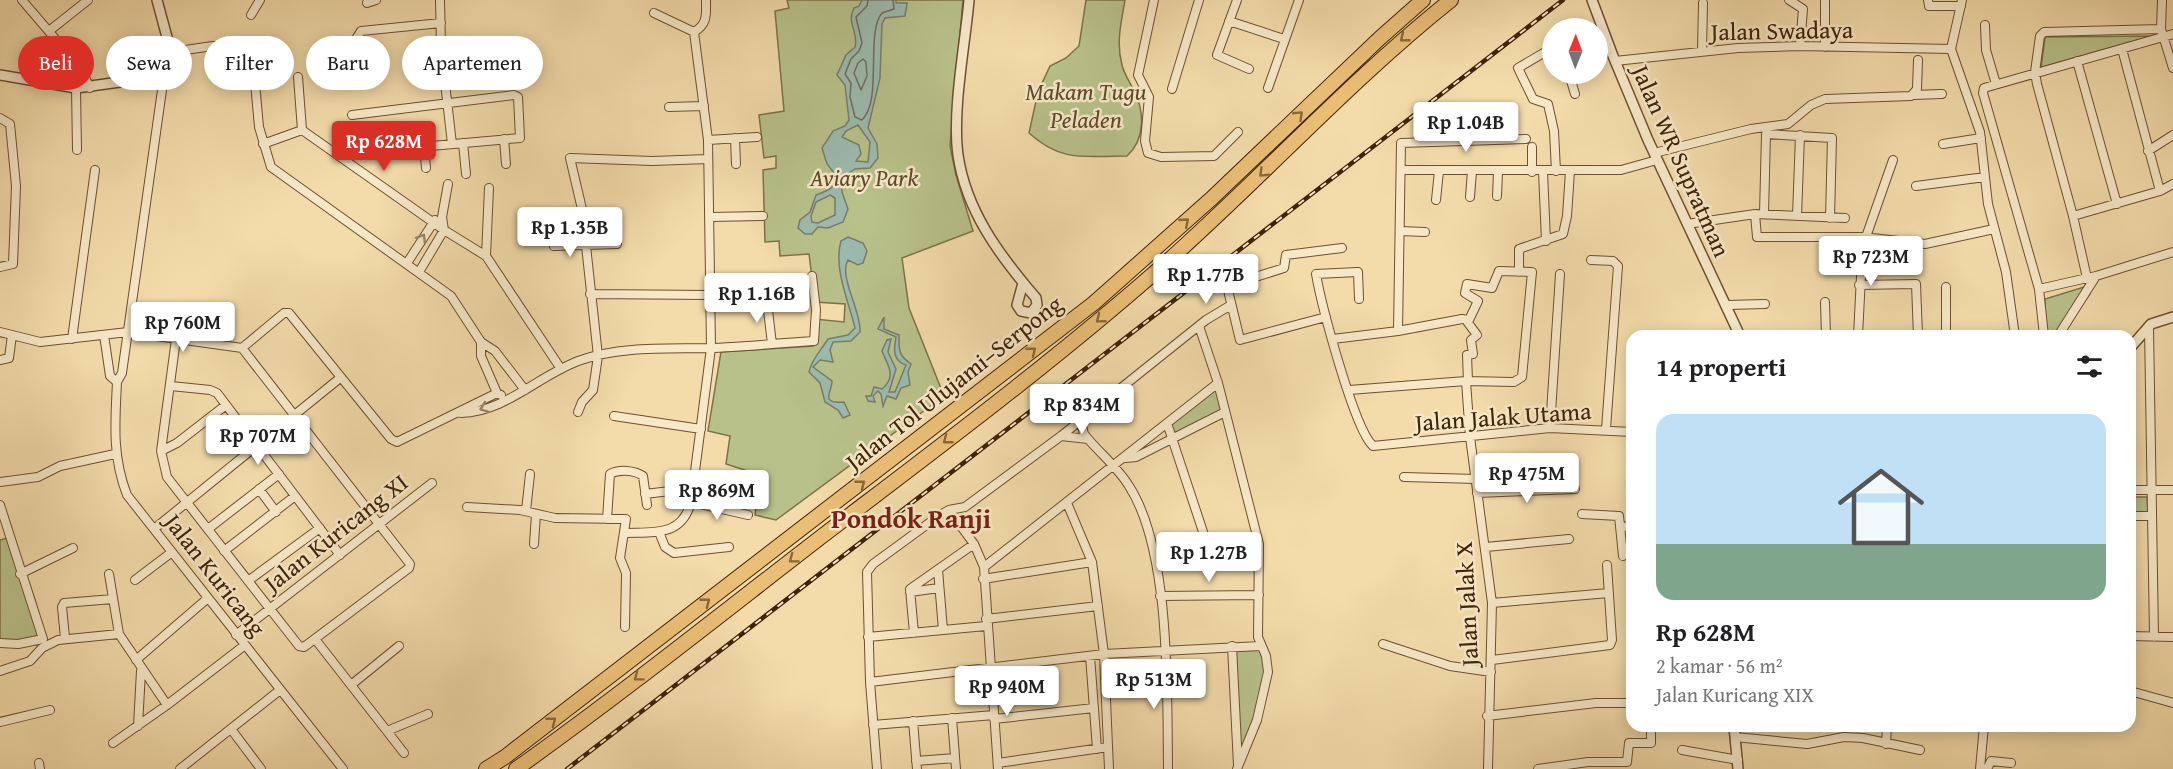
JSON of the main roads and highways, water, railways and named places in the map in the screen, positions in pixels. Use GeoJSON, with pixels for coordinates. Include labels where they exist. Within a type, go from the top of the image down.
{"type":"FeatureCollection","features":[{"type":"Feature","properties":{"kind":"highway","name":"Jalan Tol Ulujami–Serpong"},"geometry":{"type":"LineString","coordinates":[[486,769],[505,757],[1094,303],[1211,199],[1423,0]]}},
{"type":"Feature","properties":{"kind":"highway","name":"Jalan Tol Ulujami–Serpong"},"geometry":{"type":"LineString","coordinates":[[516,769],[896,480],[1102,317],[1161,268],[1388,51],[1451,0]]}},
{"type":"Feature","properties":{"kind":"highway"},"geometry":{"type":"LineString","coordinates":[[480,769],[505,757]]}},
{"type":"Feature","properties":{"kind":"water"},"geometry":{"type":"Polygon","coordinates":[[[862,0],[896,0],[896,3],[907,3],[905,16],[885,18],[882,24],[880,78],[868,128],[877,144],[878,158],[870,168],[855,169],[842,178],[842,192],[848,209],[843,222],[828,228],[818,227],[812,234],[805,234],[798,228],[800,220],[810,212],[816,195],[832,187],[837,177],[827,164],[822,148],[833,131],[845,126],[849,120],[845,85],[837,75],[846,55],[855,47],[851,18],[854,8],[859,6],[862,0]],[[858,125],[846,131],[842,137],[859,145],[861,154],[856,161],[868,162],[870,142],[858,125]],[[830,195],[816,202],[811,216],[812,222],[818,223],[835,215],[835,198],[830,195]]]}},
{"type":"Feature","properties":{"kind":"water"},"geometry":{"type":"Polygon","coordinates":[[[848,237],[863,243],[867,251],[863,263],[858,265],[848,260],[846,267],[848,285],[858,315],[860,332],[851,341],[833,342],[830,350],[833,362],[820,360],[813,367],[832,381],[829,399],[844,402],[850,415],[843,418],[838,410],[825,402],[820,383],[809,372],[814,359],[828,339],[848,335],[855,328],[840,274],[839,262],[841,241],[848,237]]]}},
{"type":"Feature","properties":{"kind":"water"},"geometry":{"type":"Polygon","coordinates":[[[884,317],[884,329],[899,335],[900,352],[911,364],[908,372],[910,385],[901,388],[896,399],[887,396],[883,406],[881,394],[878,391],[873,396],[875,402],[868,401],[866,396],[871,396],[874,387],[882,389],[889,380],[889,366],[882,351],[887,340],[891,339],[888,352],[896,369],[889,392],[895,392],[906,365],[896,357],[896,337],[878,329],[884,317]]]}},
{"type":"Feature","properties":{"kind":"railway"},"geometry":{"type":"LineString","coordinates":[[567,769],[1563,0]]}},
{"type":"Feature","properties":{"kind":"district","name":"Pondok Ranji"},"geometry":{"type":"Point","coordinates":[911,519]}},
{"type":"Feature","properties":{"kind":"park label","name":"Makam Tugu Peladen"},"geometry":{"type":"Point","coordinates":[1086,106]}},
{"type":"Feature","properties":{"kind":"park label","name":"Aviary Park"},"geometry":{"type":"Point","coordinates":[864,178]}}]}
